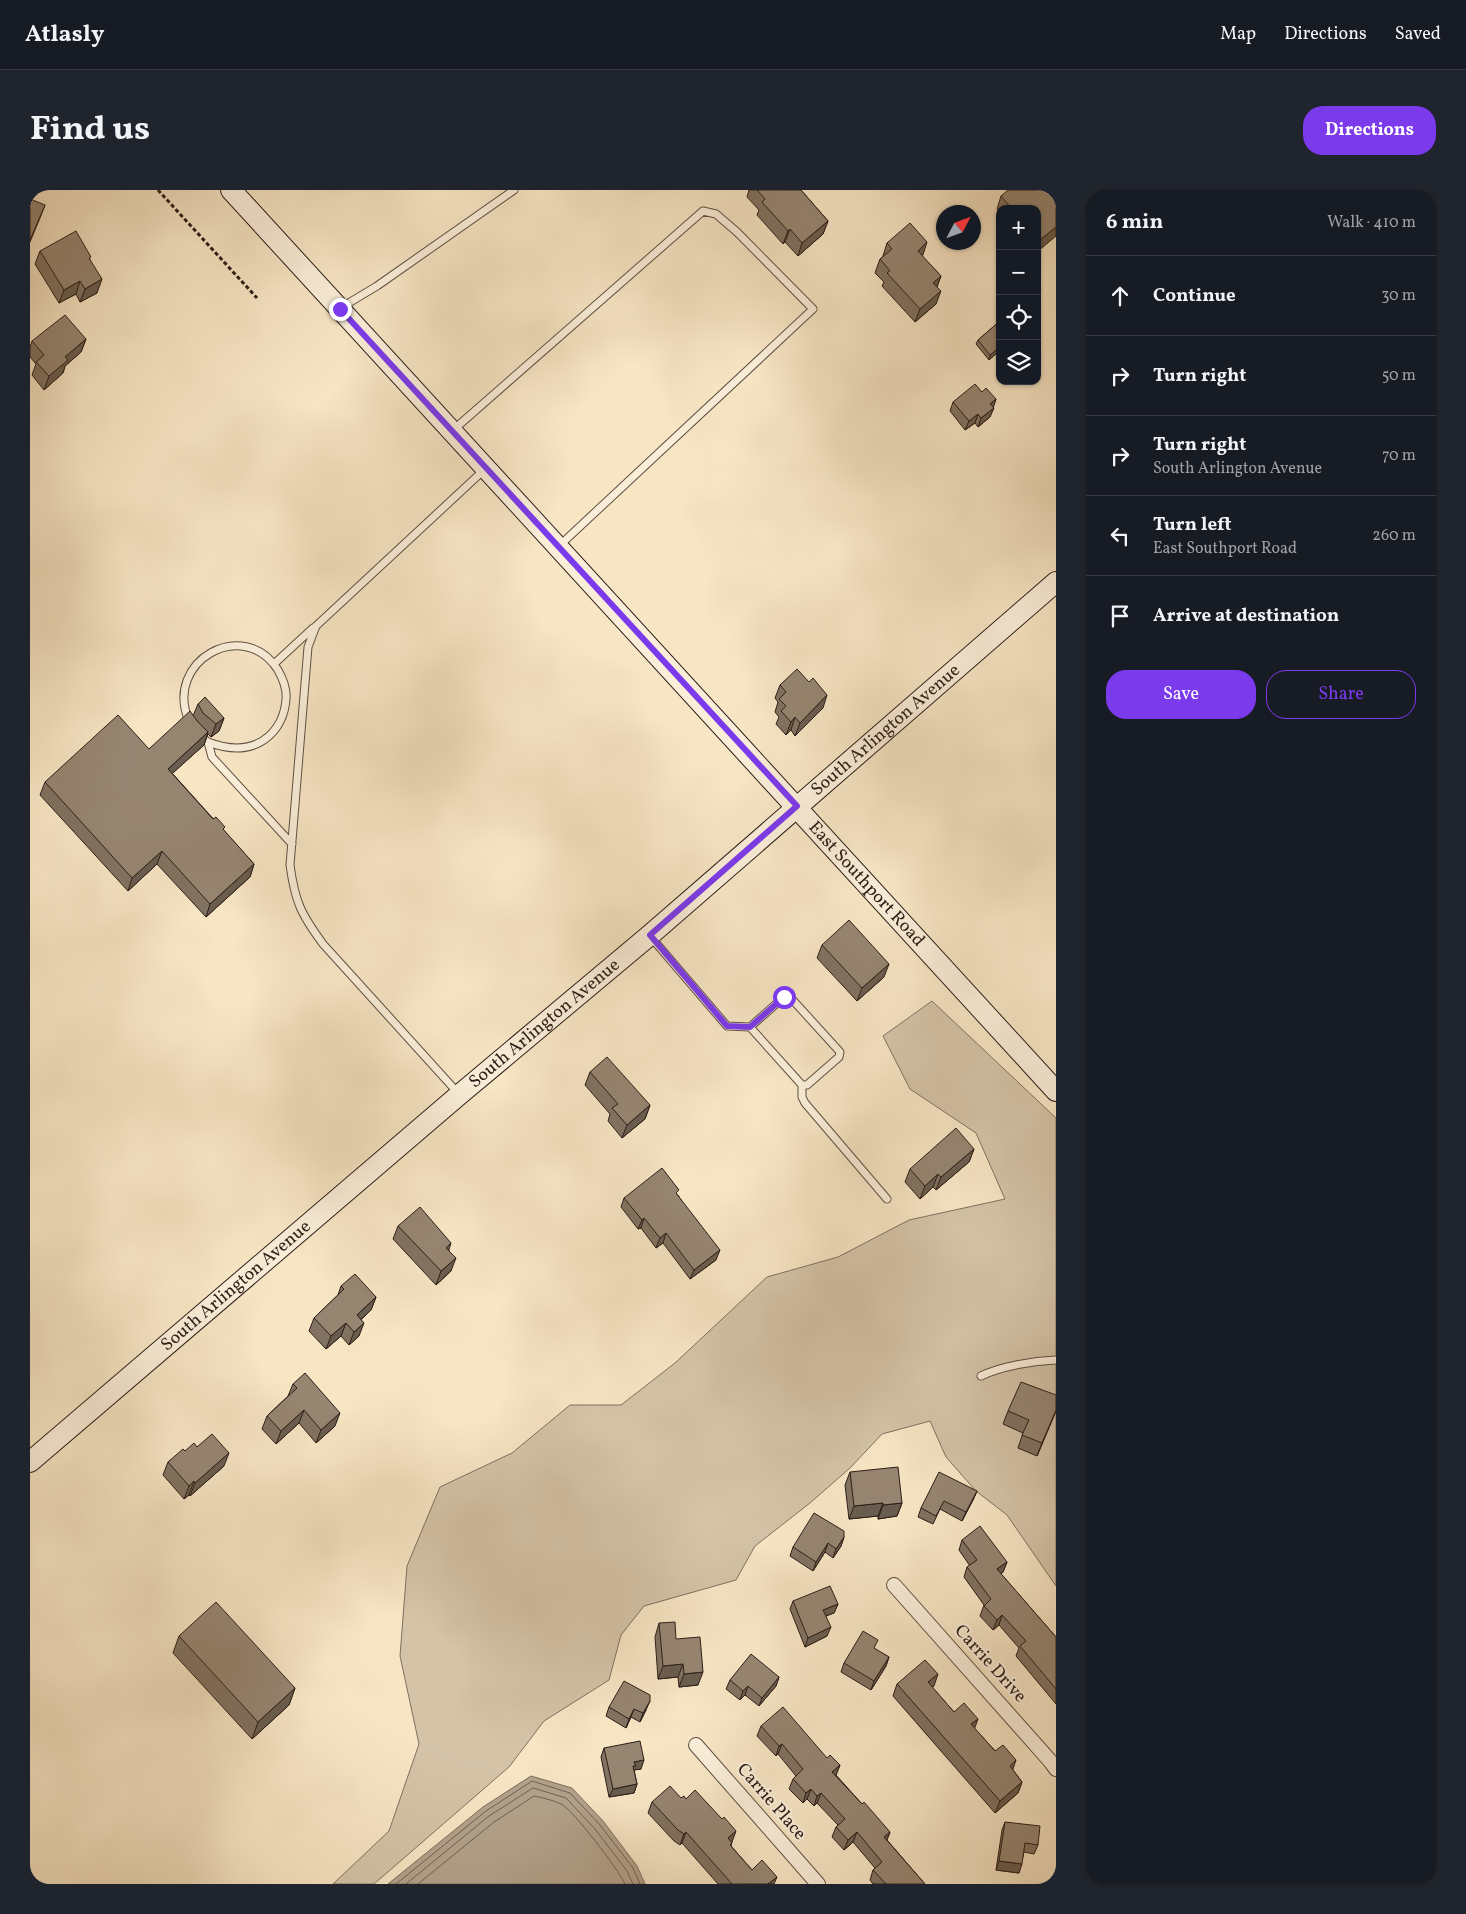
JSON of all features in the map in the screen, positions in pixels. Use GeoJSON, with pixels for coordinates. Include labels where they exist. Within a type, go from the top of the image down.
{"type":"FeatureCollection","features":[{"type":"Feature","properties":{"kind":"main road","name":"East Southport Road"},"geometry":{"type":"LineString","coordinates":[[231,190],[1056,1091]]}},
{"type":"Feature","properties":{"kind":"main road","name":"South Arlington Avenue"},"geometry":{"type":"LineString","coordinates":[[30,1462],[459,1095],[650,935],[1056,582]]}},
{"type":"Feature","properties":{"kind":"street","name":"Carrie Drive"},"geometry":{"type":"LineString","coordinates":[[894,1585],[1056,1769]]}},
{"type":"Feature","properties":{"kind":"street","name":"Carrie Place"},"geometry":{"type":"LineString","coordinates":[[696,1745],[818,1884]]}},
{"type":"Feature","properties":{"kind":"lane"},"geometry":{"type":"LineString","coordinates":[[340,309],[377,286],[514,190]]}},
{"type":"Feature","properties":{"kind":"lane"},"geometry":{"type":"LineString","coordinates":[[452,431],[703,211],[716,214],[737,232],[813,309],[558,547]]}},
{"type":"Feature","properties":{"kind":"lane"},"geometry":{"type":"LineString","coordinates":[[274,664],[486,468]]}},
{"type":"Feature","properties":{"kind":"lane"},"geometry":{"type":"LineString","coordinates":[[316,626],[308,647],[290,866],[294,891],[303,916],[323,944],[459,1095]]}},
{"type":"Feature","properties":{"kind":"lane"},"geometry":{"type":"LineString","coordinates":[[228,646],[245,647],[261,653],[274,664],[282,678],[286,694],[285,710],[279,724],[269,737],[255,745],[239,749],[223,748],[208,742],[197,732],[189,720],[184,705],[184,689],[189,674],[199,661],[212,651],[228,646]]}},
{"type":"Feature","properties":{"kind":"lane"},"geometry":{"type":"LineString","coordinates":[[208,742],[212,757],[292,844]]}},
{"type":"Feature","properties":{"kind":"lane"},"geometry":{"type":"LineString","coordinates":[[650,935],[727,1026],[750,1027],[784,997],[790,997],[840,1052],[839,1057],[807,1085],[802,1085]]}},
{"type":"Feature","properties":{"kind":"lane"},"geometry":{"type":"LineString","coordinates":[[750,1027],[802,1085],[802,1096],[805,1103],[887,1199]]}},
{"type":"Feature","properties":{"kind":"lane"},"geometry":{"type":"LineString","coordinates":[[981,1376],[991,1371],[1044,1360],[1056,1360]]}},
{"type":"Feature","properties":{"kind":"path"},"geometry":{"type":"LineString","coordinates":[[158,190],[257,298]]}},
{"type":"Feature","properties":{"kind":"shaded area"},"geometry":{"type":"Polygon","coordinates":[[[932,1001],[1056,1118],[1056,1586],[1007,1515],[976,1491],[946,1457],[930,1421],[882,1434],[850,1468],[810,1503],[755,1546],[736,1580],[644,1606],[621,1635],[609,1680],[544,1721],[509,1767],[374,1884],[333,1884],[389,1831],[419,1744],[400,1656],[407,1566],[440,1487],[512,1453],[570,1405],[621,1405],[675,1363],[767,1277],[838,1257],[909,1220],[1005,1199],[976,1133],[910,1089],[883,1036],[932,1001]]]}},
{"type":"Feature","properties":{"kind":"water"},"geometry":{"type":"Polygon","coordinates":[[[531,1776],[572,1788],[603,1821],[637,1866],[645,1884],[388,1884],[483,1807],[531,1776]]]}},
{"type":"Feature","properties":{"kind":"building"},"geometry":{"type":"Polygon","coordinates":[[[757,190],[801,190],[828,221],[802,243],[790,229],[788,231],[762,202],[765,199],[757,190]]]}},
{"type":"Feature","properties":{"kind":"building"},"geometry":{"type":"Polygon","coordinates":[[[1008,190],[1047,190],[1056,200],[1056,227],[1041,239],[1041,205],[1009,205],[1001,196],[1008,190]]]}},
{"type":"Feature","properties":{"kind":"building"},"geometry":{"type":"Polygon","coordinates":[[[30,199],[45,205],[30,240],[30,199]]]}},
{"type":"Feature","properties":{"kind":"building"},"geometry":{"type":"Polygon","coordinates":[[[910,223],[927,242],[918,251],[941,276],[933,283],[941,291],[920,309],[887,273],[890,271],[880,259],[892,249],[887,243],[910,223]]]}},
{"type":"Feature","properties":{"kind":"building"},"geometry":{"type":"Polygon","coordinates":[[[76,231],[102,279],[85,289],[80,281],[64,290],[40,251],[76,231]]]}},
{"type":"Feature","properties":{"kind":"building"},"geometry":{"type":"Polygon","coordinates":[[[65,315],[86,339],[65,357],[68,360],[49,376],[36,362],[44,355],[32,341],[65,315]]]}},
{"type":"Feature","properties":{"kind":"building"},"geometry":{"type":"Polygon","coordinates":[[[996,324],[996,350],[990,355],[978,340],[996,324]]]}},
{"type":"Feature","properties":{"kind":"building"},"geometry":{"type":"Polygon","coordinates":[[[975,384],[982,392],[986,388],[996,399],[990,404],[994,408],[981,418],[978,414],[969,421],[953,402],[975,384]]]}},
{"type":"Feature","properties":{"kind":"building"},"geometry":{"type":"Polygon","coordinates":[[[797,669],[809,682],[813,678],[827,695],[800,723],[795,717],[791,722],[781,711],[786,706],[779,699],[786,692],[780,685],[797,669]]]}},
{"type":"Feature","properties":{"kind":"building"},"geometry":{"type":"Polygon","coordinates":[[[205,697],[224,718],[216,724],[203,713],[198,704],[205,697]]]}},
{"type":"Feature","properties":{"kind":"building"},"geometry":{"type":"Polygon","coordinates":[[[190,711],[208,732],[168,769],[213,819],[216,817],[225,827],[223,829],[254,864],[210,904],[162,851],[132,878],[45,782],[118,715],[149,749],[190,711]]]}},
{"type":"Feature","properties":{"kind":"building"},"geometry":{"type":"Polygon","coordinates":[[[849,920],[889,964],[862,988],[822,945],[849,920]]]}},
{"type":"Feature","properties":{"kind":"building"},"geometry":{"type":"Polygon","coordinates":[[[607,1057],[650,1105],[627,1125],[612,1108],[618,1104],[590,1072],[607,1057]]]}},
{"type":"Feature","properties":{"kind":"building"},"geometry":{"type":"Polygon","coordinates":[[[956,1128],[974,1149],[941,1177],[938,1174],[925,1186],[910,1169],[956,1128]]]}},
{"type":"Feature","properties":{"kind":"building"},"geometry":{"type":"Polygon","coordinates":[[[662,1168],[679,1190],[676,1193],[720,1250],[694,1270],[666,1233],[660,1238],[624,1198],[662,1168]]]}},
{"type":"Feature","properties":{"kind":"building"},"geometry":{"type":"Polygon","coordinates":[[[420,1207],[451,1243],[446,1248],[456,1258],[441,1271],[398,1226],[420,1207]]]}},
{"type":"Feature","properties":{"kind":"building"},"geometry":{"type":"Polygon","coordinates":[[[355,1274],[376,1297],[357,1315],[364,1323],[354,1332],[346,1323],[331,1336],[314,1318],[344,1289],[341,1286],[355,1274]]]}},
{"type":"Feature","properties":{"kind":"building"},"geometry":{"type":"Polygon","coordinates":[[[305,1373],[340,1413],[321,1430],[304,1410],[281,1431],[267,1416],[297,1388],[293,1384],[305,1373]]]}},
{"type":"Feature","properties":{"kind":"building"},"geometry":{"type":"Polygon","coordinates":[[[1021,1382],[1056,1395],[1056,1410],[1042,1443],[1022,1435],[1029,1420],[1008,1411],[1021,1382]]]}},
{"type":"Feature","properties":{"kind":"building"},"geometry":{"type":"Polygon","coordinates":[[[212,1434],[229,1453],[195,1483],[194,1481],[189,1486],[168,1462],[183,1449],[185,1451],[194,1443],[197,1447],[212,1434]]]}},
{"type":"Feature","properties":{"kind":"building"},"geometry":{"type":"Polygon","coordinates":[[[898,1467],[902,1503],[854,1506],[850,1472],[898,1467]]]}},
{"type":"Feature","properties":{"kind":"building"},"geometry":{"type":"Polygon","coordinates":[[[939,1472],[977,1491],[966,1512],[944,1501],[936,1516],[921,1508],[939,1472]]]}},
{"type":"Feature","properties":{"kind":"building"},"geometry":{"type":"Polygon","coordinates":[[[814,1513],[844,1531],[844,1537],[836,1549],[828,1543],[816,1562],[793,1547],[814,1513]]]}},
{"type":"Feature","properties":{"kind":"building"},"geometry":{"type":"Polygon","coordinates":[[[980,1526],[1007,1562],[997,1569],[1056,1637],[1056,1689],[1020,1646],[1026,1641],[1002,1615],[997,1620],[984,1606],[991,1599],[967,1567],[977,1560],[962,1540],[980,1526]]]}},
{"type":"Feature","properties":{"kind":"building"},"geometry":{"type":"Polygon","coordinates":[[[830,1586],[838,1604],[823,1610],[831,1627],[808,1638],[793,1601],[830,1586]]]}},
{"type":"Feature","properties":{"kind":"building"},"geometry":{"type":"Polygon","coordinates":[[[216,1602],[295,1688],[258,1722],[179,1636],[216,1602]]]}},
{"type":"Feature","properties":{"kind":"building"},"geometry":{"type":"Polygon","coordinates":[[[675,1622],[676,1639],[700,1637],[703,1672],[684,1674],[683,1664],[663,1666],[659,1623],[675,1622]]]}},
{"type":"Feature","properties":{"kind":"building"},"geometry":{"type":"Polygon","coordinates":[[[863,1631],[878,1640],[874,1648],[889,1657],[874,1681],[844,1663],[863,1631]]]}},
{"type":"Feature","properties":{"kind":"building"},"geometry":{"type":"Polygon","coordinates":[[[751,1654],[779,1677],[762,1698],[748,1686],[743,1691],[730,1680],[751,1654]]]}},
{"type":"Feature","properties":{"kind":"building"},"geometry":{"type":"Polygon","coordinates":[[[925,1660],[938,1674],[928,1682],[954,1712],[964,1703],[978,1719],[971,1724],[995,1751],[1003,1745],[1016,1760],[1010,1766],[1022,1782],[1000,1801],[897,1684],[925,1660]]]}},
{"type":"Feature","properties":{"kind":"building"},"geometry":{"type":"Polygon","coordinates":[[[624,1681],[650,1695],[650,1701],[643,1713],[634,1709],[629,1719],[609,1707],[624,1681]]]}},
{"type":"Feature","properties":{"kind":"building"},"geometry":{"type":"Polygon","coordinates":[[[783,1707],[827,1758],[830,1755],[840,1765],[832,1772],[862,1804],[864,1802],[890,1832],[884,1837],[925,1884],[886,1884],[873,1870],[882,1862],[857,1832],[848,1840],[836,1827],[845,1819],[821,1793],[817,1796],[811,1789],[806,1793],[793,1779],[803,1769],[782,1744],[779,1746],[761,1726],[783,1707]]]}},
{"type":"Feature","properties":{"kind":"building"},"geometry":{"type":"Polygon","coordinates":[[[640,1741],[644,1760],[634,1762],[636,1766],[633,1766],[637,1784],[613,1789],[604,1748],[640,1741]]]}},
{"type":"Feature","properties":{"kind":"building"},"geometry":{"type":"Polygon","coordinates":[[[670,1786],[681,1798],[684,1796],[686,1799],[695,1790],[736,1831],[728,1838],[732,1843],[730,1845],[752,1870],[762,1860],[777,1877],[768,1884],[732,1884],[686,1832],[684,1834],[678,1830],[652,1802],[670,1786]]]}},
{"type":"Feature","properties":{"kind":"building"},"geometry":{"type":"Polygon","coordinates":[[[1005,1822],[1040,1826],[1038,1845],[1025,1843],[1022,1864],[999,1861],[1005,1822]]]}},
{"type":"Feature","properties":{"kind":"route"},"geometry":{"type":"LineString","coordinates":[[340,309],[797,806],[650,935],[727,1026],[750,1027],[784,997]]}}]}
